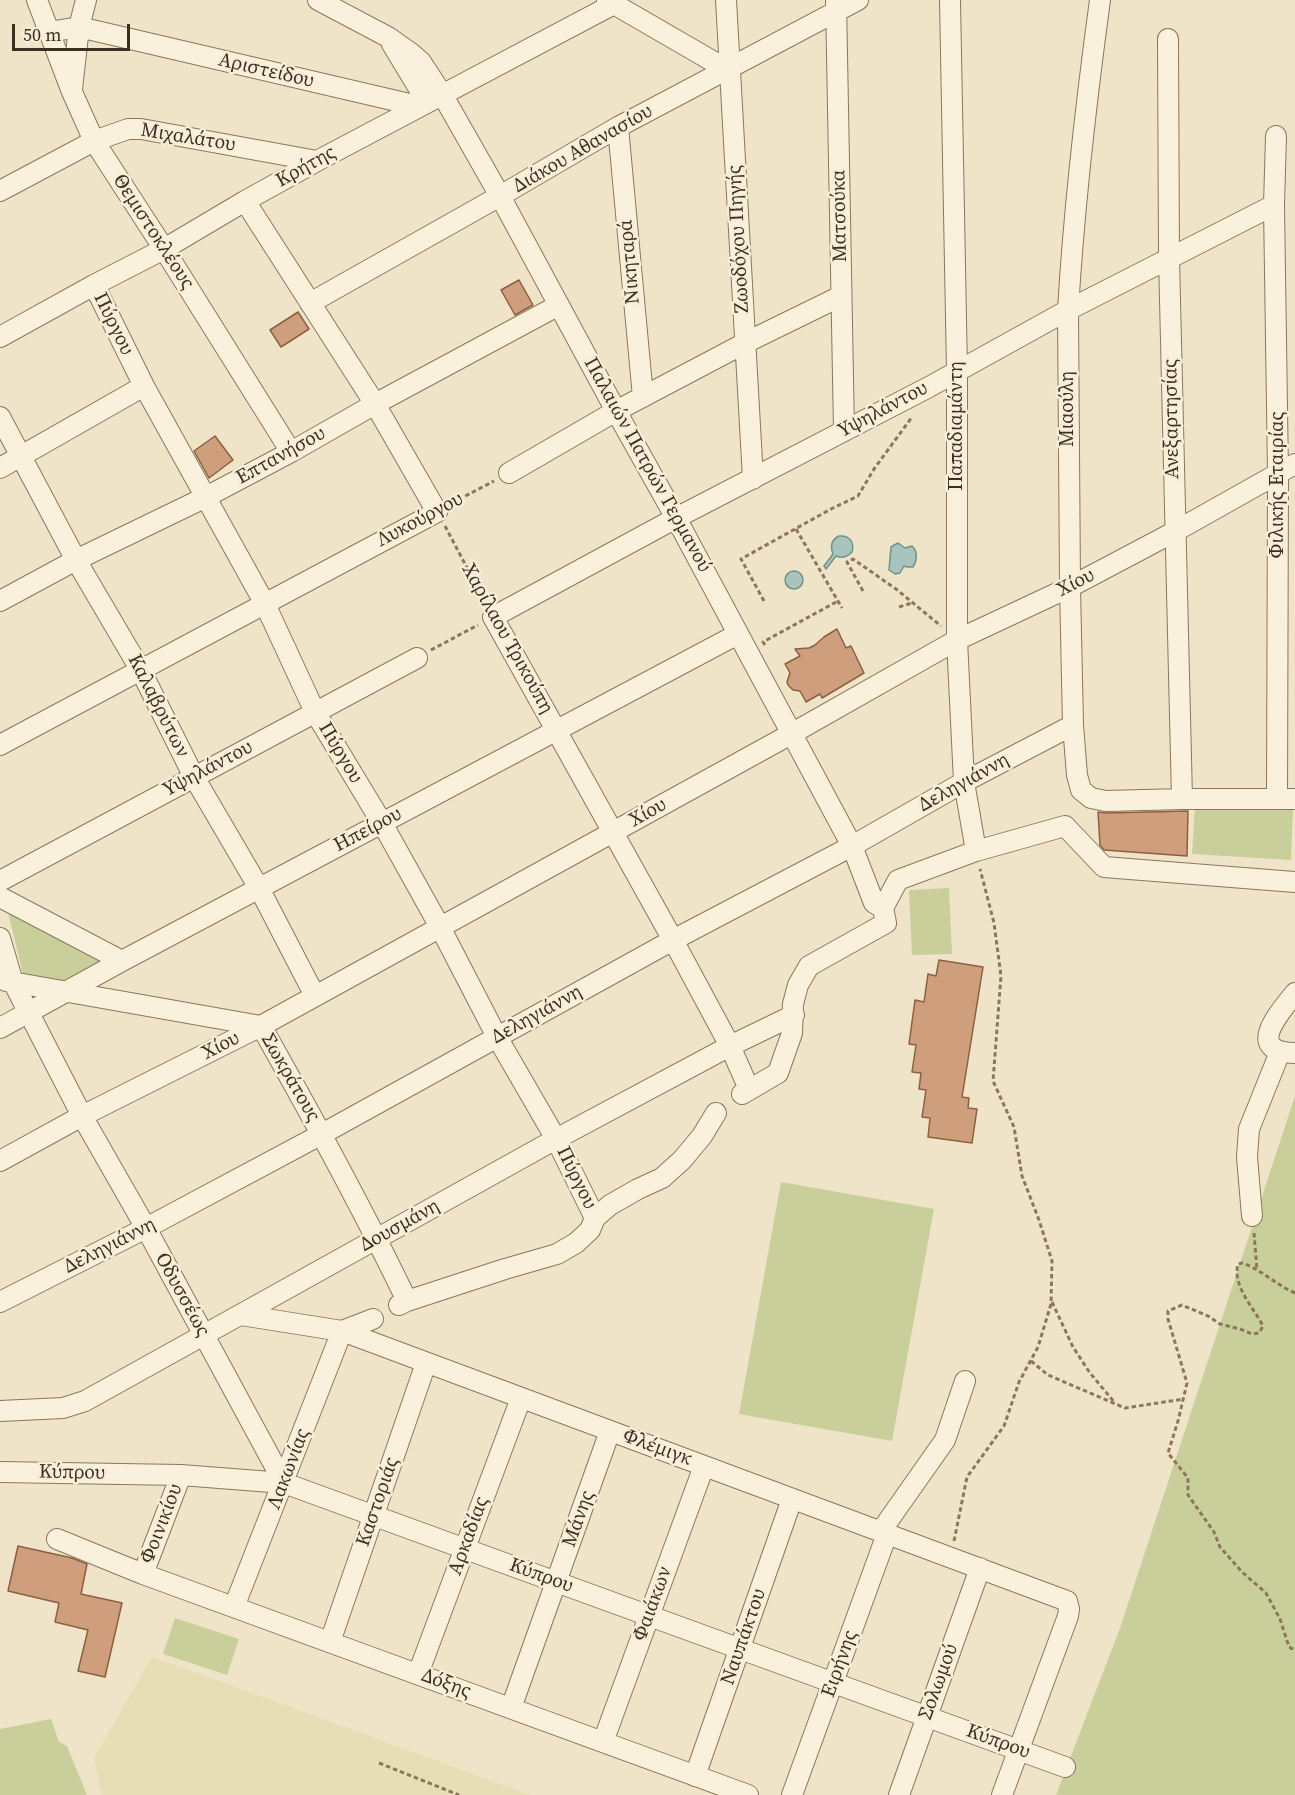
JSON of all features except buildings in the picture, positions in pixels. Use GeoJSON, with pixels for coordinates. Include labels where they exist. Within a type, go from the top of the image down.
{"type":"FeatureCollection","features":[{"type":"Feature","properties":{"kind":"street","name":"Θεμιστοκλέους"},"geometry":{"type":"LineString","coordinates":[[37,0],[72,92],[94,141],[291,452]]}},
{"type":"Feature","properties":{"kind":"street"},"geometry":{"type":"LineString","coordinates":[[72,92],[80,27],[86,0]]}},
{"type":"Feature","properties":{"kind":"street","name":"Ζωοδόχου Πηγής"},"geometry":{"type":"LineString","coordinates":[[726,0],[753,478]]}},
{"type":"Feature","properties":{"kind":"street","name":"Διάκου Αθανασίου"},"geometry":{"type":"LineString","coordinates":[[310,303],[618,127],[730,69],[837,6],[858,0]]}},
{"type":"Feature","properties":{"kind":"street","name":"Παπαδιαμάντη"},"geometry":{"type":"LineString","coordinates":[[950,0],[957,371],[950,634],[964,782],[976,851]]}},
{"type":"Feature","properties":{"kind":"street","name":"Μιαούλη"},"geometry":{"type":"LineString","coordinates":[[1100,0],[1088,92],[1071,257],[1068,310],[1070,587],[1073,725],[1077,776],[1081,790],[1091,798],[1106,801],[1182,799]]}},
{"type":"Feature","properties":{"kind":"street","name":"Παλαιών Πατρών Γερμανού"},"geometry":{"type":"LineString","coordinates":[[323,1],[388,37],[421,62],[429,101],[500,196],[852,846],[874,903],[883,908]]}},
{"type":"Feature","properties":{"kind":"street"},"geometry":{"type":"LineString","coordinates":[[612,1],[714,62],[730,69]]}},
{"type":"Feature","properties":{"kind":"street","name":"Κρήτης"},"geometry":{"type":"LineString","coordinates":[[0,337],[612,1]]}},
{"type":"Feature","properties":{"kind":"street","name":"Ματσούκα"},"geometry":{"type":"LineString","coordinates":[[837,6],[844,431]]}},
{"type":"Feature","properties":{"kind":"street"},"geometry":{"type":"LineString","coordinates":[[49,32],[80,27]]}},
{"type":"Feature","properties":{"kind":"street","name":"Αριστείδου"},"geometry":{"type":"LineString","coordinates":[[80,27],[429,101]]}},
{"type":"Feature","properties":{"kind":"street","name":"Ανεξαρτησίας"},"geometry":{"type":"LineString","coordinates":[[1168,39],[1168,258],[1182,799]]}},
{"type":"Feature","properties":{"kind":"street","name":"Νικηταρά"},"geometry":{"type":"LineString","coordinates":[[618,127],[643,397]]}},
{"type":"Feature","properties":{"kind":"street","name":"Μιχαλάτου"},"geometry":{"type":"LineString","coordinates":[[2,185],[94,141],[128,129],[141,129],[317,161]]}},
{"type":"Feature","properties":{"kind":"street","name":"Φιλικής Εταιρίας"},"geometry":{"type":"LineString","coordinates":[[1276,136],[1274,204],[1287,469],[1286,799]]}},
{"type":"Feature","properties":{"kind":"street"},"geometry":{"type":"LineString","coordinates":[[244,201],[375,404],[437,512]]}},
{"type":"Feature","properties":{"kind":"street","name":"Υψηλάντου"},"geometry":{"type":"LineString","coordinates":[[493,617],[1068,310],[1274,204]]}},
{"type":"Feature","properties":{"kind":"street","name":"Πύργου"},"geometry":{"type":"LineString","coordinates":[[94,285],[144,386],[265,604],[315,712],[382,822],[497,1037],[556,1139],[595,1218]]}},
{"type":"Feature","properties":{"kind":"street"},"geometry":{"type":"LineString","coordinates":[[509,473],[616,411],[744,343],[841,296]]}},
{"type":"Feature","properties":{"kind":"street","name":"Επτανήσου"},"geometry":{"type":"LineString","coordinates":[[0,601],[76,560],[206,497],[291,452],[559,304]]}},
{"type":"Feature","properties":{"kind":"street"},"geometry":{"type":"LineString","coordinates":[[0,468],[144,386]]}},
{"type":"Feature","properties":{"kind":"street","name":"Καλαβρύτων"},"geometry":{"type":"LineString","coordinates":[[0,417],[76,560],[140,669],[194,777],[259,888],[315,996]]}},
{"type":"Feature","properties":{"kind":"street"},"geometry":{"type":"LineString","coordinates":[[1287,469],[1295,499]]}},
{"type":"Feature","properties":{"kind":"street","name":"Χίου"},"geometry":{"type":"LineString","coordinates":[[0,1161],[82,1116],[261,1026],[791,734],[950,634],[1070,587],[1287,469]]}},
{"type":"Feature","properties":{"kind":"street","name":"Λυκούργου"},"geometry":{"type":"LineString","coordinates":[[0,746],[437,512]]}},
{"type":"Feature","properties":{"kind":"street","name":"Χαρίλαου Τρικούπη"},"geometry":{"type":"LineString","coordinates":[[493,617],[730,1046],[745,1092],[778,1073],[792,1033],[794,1015]]}},
{"type":"Feature","properties":{"kind":"street","name":"Ηπείρου"},"geometry":{"type":"LineString","coordinates":[[0,1028],[382,822],[738,634]]}},
{"type":"Feature","properties":{"kind":"street","name":"Υψηλάντου"},"geometry":{"type":"LineString","coordinates":[[0,881],[417,658]]}},
{"type":"Feature","properties":{"kind":"street","name":"Δεληγιάννη"},"geometry":{"type":"LineString","coordinates":[[0,1302],[146,1228],[322,1134],[673,940],[852,846],[964,782],[1073,725]]}},
{"type":"Feature","properties":{"kind":"street"},"geometry":{"type":"LineString","coordinates":[[1182,799],[1286,799]]}},
{"type":"Feature","properties":{"kind":"street"},"geometry":{"type":"LineString","coordinates":[[794,1015],[793,1004],[798,985],[809,966],[886,923],[883,908],[898,880],[976,851],[1065,826],[1104,867],[1295,882]]}},
{"type":"Feature","properties":{"kind":"street"},"geometry":{"type":"LineString","coordinates":[[0,897],[122,961]]}},
{"type":"Feature","properties":{"kind":"street","name":"Οδυσσέως"},"geometry":{"type":"LineString","coordinates":[[0,938],[7,981],[30,1012],[82,1116],[146,1228],[284,1483]]}},
{"type":"Feature","properties":{"kind":"street","name":"Σωκράτους"},"geometry":{"type":"LineString","coordinates":[[7,981],[261,1026],[322,1134],[377,1239],[403,1303],[557,1254],[576,1243],[590,1230],[595,1218]]}},
{"type":"Feature","properties":{"kind":"street"},"geometry":{"type":"LineString","coordinates":[[1252,1216],[1247,1157],[1249,1129],[1288,1052],[1271,1046],[1268,1037],[1273,1021],[1295,993]]}},
{"type":"Feature","properties":{"kind":"street","name":"Δουσμάνη"},"geometry":{"type":"LineString","coordinates":[[0,1411],[63,1408],[85,1401],[556,1139],[730,1046],[794,1015]]}},
{"type":"Feature","properties":{"kind":"street"},"geometry":{"type":"LineString","coordinates":[[595,1218],[610,1205],[662,1178],[702,1136],[716,1113]]}},
{"type":"Feature","properties":{"kind":"street","name":"Φλέμιγκ"},"geometry":{"type":"LineString","coordinates":[[241,1315],[342,1331],[1067,1601],[1068,1616],[1019,1750]]}},
{"type":"Feature","properties":{"kind":"street"},"geometry":{"type":"LineString","coordinates":[[342,1331],[373,1319]]}},
{"type":"Feature","properties":{"kind":"street","name":"Λακωνίας"},"geometry":{"type":"LineString","coordinates":[[234,1607],[342,1331]]}},
{"type":"Feature","properties":{"kind":"street","name":"Καστοριάς"},"geometry":{"type":"LineString","coordinates":[[330,1642],[426,1363]]}},
{"type":"Feature","properties":{"kind":"street","name":"Ειρήνης"},"geometry":{"type":"LineString","coordinates":[[792,1795],[884,1533],[945,1440],[965,1381]]}},
{"type":"Feature","properties":{"kind":"street","name":"Αρκαδίας"},"geometry":{"type":"LineString","coordinates":[[418,1674],[520,1398]]}},
{"type":"Feature","properties":{"kind":"street","name":"Μάνης"},"geometry":{"type":"LineString","coordinates":[[511,1708],[610,1431]]}},
{"type":"Feature","properties":{"kind":"street","name":"Φαιάκων"},"geometry":{"type":"LineString","coordinates":[[603,1742],[704,1466]]}},
{"type":"Feature","properties":{"kind":"street","name":"Κύπρου"},"geometry":{"type":"LineString","coordinates":[[0,1472],[181,1475],[284,1483],[1065,1767]]}},
{"type":"Feature","properties":{"kind":"street","name":"Φοινικίου"},"geometry":{"type":"LineString","coordinates":[[143,1574],[181,1475]]}},
{"type":"Feature","properties":{"kind":"street","name":"Ναυπάκτου"},"geometry":{"type":"LineString","coordinates":[[695,1776],[792,1499]]}},
{"type":"Feature","properties":{"kind":"street","name":"Δόξης"},"geometry":{"type":"LineString","coordinates":[[57,1539],[143,1574],[748,1795]]}},
{"type":"Feature","properties":{"kind":"street","name":"Σολωμού"},"geometry":{"type":"LineString","coordinates":[[899,1795],[980,1568]]}},
{"type":"Feature","properties":{"kind":"street"},"geometry":{"type":"LineString","coordinates":[[1002,1795],[1019,1750]]}},
{"type":"Feature","properties":{"kind":"path"},"geometry":{"type":"LineString","coordinates":[[764,601],[741,559],[858,496],[874,469],[913,415]]}},
{"type":"Feature","properties":{"kind":"path","name":"Λυκούργου"},"geometry":{"type":"LineString","coordinates":[[437,512],[509,473]]}},
{"type":"Feature","properties":{"kind":"path","name":"Χαρίλαου Τρικούπη"},"geometry":{"type":"LineString","coordinates":[[437,512],[493,617]]}},
{"type":"Feature","properties":{"kind":"path"},"geometry":{"type":"LineString","coordinates":[[796,529],[842,608]]}},
{"type":"Feature","properties":{"kind":"path"},"geometry":{"type":"LineString","coordinates":[[863,591],[847,561],[853,559],[896,589],[950,634]]}},
{"type":"Feature","properties":{"kind":"path"},"geometry":{"type":"LineString","coordinates":[[768,651],[763,642],[838,601]]}},
{"type":"Feature","properties":{"kind":"path"},"geometry":{"type":"LineString","coordinates":[[899,607],[913,603]]}},
{"type":"Feature","properties":{"kind":"path"},"geometry":{"type":"LineString","coordinates":[[417,658],[493,617]]}},
{"type":"Feature","properties":{"kind":"path"},"geometry":{"type":"LineString","coordinates":[[950,1557],[967,1477],[1004,1426],[1019,1382],[1038,1347],[1051,1300],[1052,1261],[1022,1176],[1014,1127],[993,1081],[1001,976],[994,922],[976,851]]}},
{"type":"Feature","properties":{"kind":"path"},"geometry":{"type":"LineString","coordinates":[[1252,1216],[1257,1270]]}},
{"type":"Feature","properties":{"kind":"path"},"geometry":{"type":"LineString","coordinates":[[1295,1293],[1242,1263],[1236,1268],[1246,1300],[1263,1326],[1259,1333],[1252,1334],[1220,1324],[1182,1305],[1168,1311],[1187,1383],[1168,1453],[1188,1479],[1188,1495],[1214,1532],[1220,1547],[1242,1572],[1266,1593],[1280,1619],[1289,1647],[1295,1650]]}},
{"type":"Feature","properties":{"kind":"path"},"geometry":{"type":"LineString","coordinates":[[1051,1300],[1073,1347],[1090,1373],[1116,1404]]}},
{"type":"Feature","properties":{"kind":"path"},"geometry":{"type":"LineString","coordinates":[[1030,1361],[1048,1375],[1125,1408],[1184,1399]]}},
{"type":"Feature","properties":{"kind":"path"},"geometry":{"type":"LineString","coordinates":[[379,1763],[459,1795]]}},
{"type":"Feature","properties":{"kind":"shaded area"},"geometry":{"type":"Polygon","coordinates":[[[152,1657],[530,1795],[102,1795],[94,1758],[152,1657]]]}},
{"type":"Feature","properties":{"kind":"green space"},"geometry":{"type":"Polygon","coordinates":[[[1195,804],[1293,807],[1291,860],[1192,854],[1195,804]]]}},
{"type":"Feature","properties":{"kind":"green space"},"geometry":{"type":"Polygon","coordinates":[[[949,888],[952,954],[912,955],[909,890],[949,888]]]}},
{"type":"Feature","properties":{"kind":"green space"},"geometry":{"type":"Polygon","coordinates":[[[7,908],[111,961],[60,985],[24,978],[7,908]]]}},
{"type":"Feature","properties":{"kind":"green space"},"geometry":{"type":"Polygon","coordinates":[[[1295,1096],[1295,1795],[1056,1795],[1120,1628],[1295,1096]]]}},
{"type":"Feature","properties":{"kind":"green space"},"geometry":{"type":"Polygon","coordinates":[[[781,1182],[934,1209],[892,1441],[739,1414],[781,1182]]]}},
{"type":"Feature","properties":{"kind":"green space"},"geometry":{"type":"Polygon","coordinates":[[[175,1618],[239,1639],[227,1675],[163,1654],[175,1618]]]}},
{"type":"Feature","properties":{"kind":"green space"},"geometry":{"type":"Polygon","coordinates":[[[51,1719],[59,1742],[67,1746],[87,1795],[0,1795],[0,1729],[51,1719]]]}},
{"type":"Feature","properties":{"kind":"water"},"geometry":{"type":"Polygon","coordinates":[[[839,536],[850,540],[853,545],[852,552],[844,557],[836,556],[826,569],[824,566],[833,554],[832,544],[839,536]]]}},
{"type":"Feature","properties":{"kind":"water"},"geometry":{"type":"Polygon","coordinates":[[[898,543],[905,548],[912,546],[916,559],[913,567],[904,566],[900,573],[895,574],[889,570],[891,547],[898,543]]]}},
{"type":"Feature","properties":{"kind":"water"},"geometry":{"type":"Polygon","coordinates":[[[790,571],[798,571],[803,576],[801,587],[790,589],[785,584],[785,576],[790,571]]]}}]}
